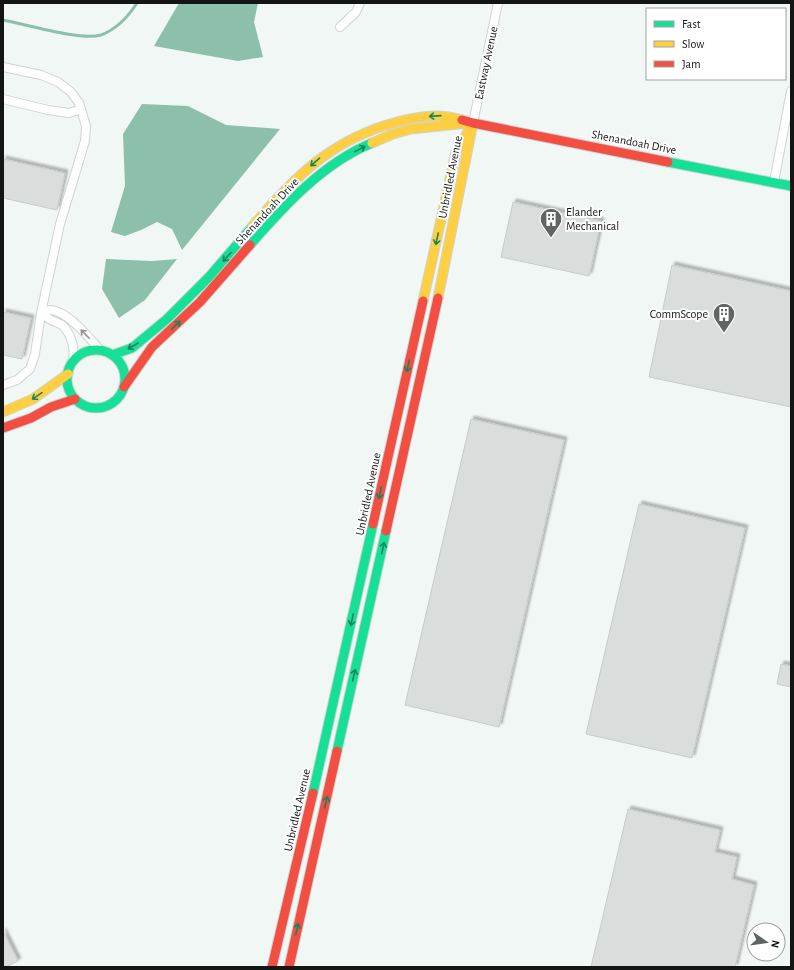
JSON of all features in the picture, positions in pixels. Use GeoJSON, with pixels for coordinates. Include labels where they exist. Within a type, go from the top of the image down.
{"type":"FeatureCollection","features":[{"type":"Feature","properties":{"kind":"street"},"geometry":{"type":"LineString","coordinates":[[340,27],[356,12],[360,3]]}},
{"type":"Feature","properties":{"kind":"street","name":"Eastway Avenue"},"geometry":{"type":"LineString","coordinates":[[473,123],[498,3]]}},
{"type":"Feature","properties":{"kind":"street"},"geometry":{"type":"LineString","coordinates":[[3,67],[41,75],[58,82],[71,92],[79,103],[86,126],[85,141],[60,224],[41,313],[35,354],[30,369],[17,380],[3,385]]}},
{"type":"Feature","properties":{"kind":"street"},"geometry":{"type":"LineString","coordinates":[[774,182],[791,93]]}},
{"type":"Feature","properties":{"kind":"street"},"geometry":{"type":"LineString","coordinates":[[3,99],[48,110],[69,113],[81,108]]}},
{"type":"Feature","properties":{"kind":"street","name":"Shenandoah Drive"},"geometry":{"type":"LineString","coordinates":[[112,355],[130,349],[145,339],[183,305],[292,183],[320,158],[344,142],[369,130],[399,121],[423,117],[445,116],[473,123],[791,186]]}},
{"type":"Feature","properties":{"kind":"street","name":"Shenandoah Drive"},"geometry":{"type":"LineString","coordinates":[[124,387],[152,347],[184,319],[212,290],[278,215],[302,190],[328,168],[348,155],[393,134],[416,129],[473,123]]}},
{"type":"Feature","properties":{"kind":"street","name":"Unbridled Avenue"},"geometry":{"type":"LineString","coordinates":[[272,967],[308,820],[456,152],[473,123]]}},
{"type":"Feature","properties":{"kind":"street","name":"Unbridled Avenue"},"geometry":{"type":"LineString","coordinates":[[288,967],[435,311],[473,123]]}},
{"type":"Feature","properties":{"kind":"street"},"geometry":{"type":"LineString","coordinates":[[41,313],[50,310],[64,315],[74,322],[101,351]]}},
{"type":"Feature","properties":{"kind":"street"},"geometry":{"type":"LineString","coordinates":[[41,313],[62,326],[68,333],[73,346],[74,356],[68,374],[67,383],[70,392],[75,399],[82,405],[91,408],[100,408],[116,400],[124,387],[125,378],[123,369],[112,355],[101,351],[93,351],[85,353],[72,363]]}},
{"type":"Feature","properties":{"kind":"street"},"geometry":{"type":"LineString","coordinates":[[3,412],[33,399],[68,374]]}},
{"type":"Feature","properties":{"kind":"street"},"geometry":{"type":"LineString","coordinates":[[3,428],[31,418],[51,407],[75,399]]}},
{"type":"Feature","properties":{"kind":"shaded area"},"geometry":{"type":"Polygon","coordinates":[[[179,3],[258,3],[254,22],[263,57],[238,61],[154,46],[179,3]]]}},
{"type":"Feature","properties":{"kind":"shaded area"},"geometry":{"type":"Polygon","coordinates":[[[142,104],[188,106],[226,125],[280,129],[182,250],[172,229],[157,222],[125,236],[111,232],[125,186],[123,134],[142,104]]]}},
{"type":"Feature","properties":{"kind":"shaded area"},"geometry":{"type":"Polygon","coordinates":[[[106,259],[152,261],[177,259],[145,300],[119,318],[102,289],[106,259]]]}},
{"type":"Feature","properties":{"kind":"building"},"geometry":{"type":"Polygon","coordinates":[[[3,159],[65,173],[57,210],[3,198],[3,159]]]}},
{"type":"Feature","properties":{"kind":"building","name":"Elander Mechanical"},"geometry":{"type":"Polygon","coordinates":[[[513,202],[601,221],[589,276],[501,257],[513,202]]]}},
{"type":"Feature","properties":{"kind":"building","name":"CommScope"},"geometry":{"type":"Polygon","coordinates":[[[672,265],[791,291],[791,407],[649,377],[672,265]]]}},
{"type":"Feature","properties":{"kind":"building"},"geometry":{"type":"Polygon","coordinates":[[[3,312],[31,318],[22,359],[3,355],[3,312]]]}},
{"type":"Feature","properties":{"kind":"building"},"geometry":{"type":"Polygon","coordinates":[[[471,419],[564,440],[499,727],[405,705],[471,419]]]}},
{"type":"Feature","properties":{"kind":"building"},"geometry":{"type":"Polygon","coordinates":[[[639,504],[745,528],[692,758],[586,734],[639,504]]]}},
{"type":"Feature","properties":{"kind":"building"},"geometry":{"type":"Polygon","coordinates":[[[781,664],[791,666],[791,687],[777,684],[781,664]]]}},
{"type":"Feature","properties":{"kind":"building"},"geometry":{"type":"Polygon","coordinates":[[[628,809],[720,830],[715,852],[737,857],[732,879],[754,885],[735,967],[591,967],[628,809]]]}},
{"type":"Feature","properties":{"kind":"building"},"geometry":{"type":"Polygon","coordinates":[[[3,931],[18,961],[6,967],[3,967],[3,931]]]}},
{"type":"Feature","properties":{"kind":"waterway"},"geometry":{"type":"LineString","coordinates":[[3,20],[80,36],[101,35],[117,26],[126,18],[137,3]]}},
{"type":"Feature","properties":{"kind":"traffic: fast"},"geometry":{"type":"LineString","coordinates":[[250,245],[305,187],[337,162],[372,143]]}},
{"type":"Feature","properties":{"kind":"traffic: fast"},"geometry":{"type":"LineString","coordinates":[[668,162],[791,186]]}},
{"type":"Feature","properties":{"kind":"traffic: fast"},"geometry":{"type":"LineString","coordinates":[[112,355],[132,348],[167,319],[209,277],[252,227]]}},
{"type":"Feature","properties":{"kind":"traffic: fast"},"geometry":{"type":"LineString","coordinates":[[96,350],[112,355],[120,363],[125,379],[120,395],[112,403],[96,408],[80,403],[72,395],[67,379],[72,363],[80,355],[96,350]]}},
{"type":"Feature","properties":{"kind":"traffic: fast"},"geometry":{"type":"LineString","coordinates":[[313,793],[373,524]]}},
{"type":"Feature","properties":{"kind":"traffic: fast"},"geometry":{"type":"LineString","coordinates":[[337,751],[386,531]]}},
{"type":"Feature","properties":{"kind":"traffic: slow"},"geometry":{"type":"LineString","coordinates":[[252,227],[299,176],[316,162],[353,139],[374,129],[413,118],[438,116],[462,120]]}},
{"type":"Feature","properties":{"kind":"traffic: slow"},"geometry":{"type":"LineString","coordinates":[[372,143],[393,134],[411,129],[468,123]]}},
{"type":"Feature","properties":{"kind":"traffic: slow"},"geometry":{"type":"LineString","coordinates":[[423,301],[456,152],[473,123]]}},
{"type":"Feature","properties":{"kind":"traffic: slow"},"geometry":{"type":"LineString","coordinates":[[438,298],[472,128]]}},
{"type":"Feature","properties":{"kind":"traffic: slow"},"geometry":{"type":"LineString","coordinates":[[3,412],[33,399],[68,374]]}},
{"type":"Feature","properties":{"kind":"traffic: jam"},"geometry":{"type":"LineString","coordinates":[[462,120],[668,162]]}},
{"type":"Feature","properties":{"kind":"traffic: jam"},"geometry":{"type":"LineString","coordinates":[[124,387],[152,347],[200,302],[250,245]]}},
{"type":"Feature","properties":{"kind":"traffic: jam"},"geometry":{"type":"LineString","coordinates":[[386,531],[438,298]]}},
{"type":"Feature","properties":{"kind":"traffic: jam"},"geometry":{"type":"LineString","coordinates":[[373,524],[423,301]]}},
{"type":"Feature","properties":{"kind":"traffic: jam"},"geometry":{"type":"LineString","coordinates":[[3,428],[31,418],[51,407],[75,399]]}},
{"type":"Feature","properties":{"kind":"traffic: jam"},"geometry":{"type":"LineString","coordinates":[[289,967],[337,751]]}},
{"type":"Feature","properties":{"kind":"traffic: jam"},"geometry":{"type":"LineString","coordinates":[[272,967],[313,793]]}},
{"type":"Feature","properties":{"kind":"place","name":"Elander Mechanical"},"geometry":{"type":"Point","coordinates":[551,238]}},
{"type":"Feature","properties":{"kind":"place","name":"CommScope"},"geometry":{"type":"Point","coordinates":[724,334]}}]}
